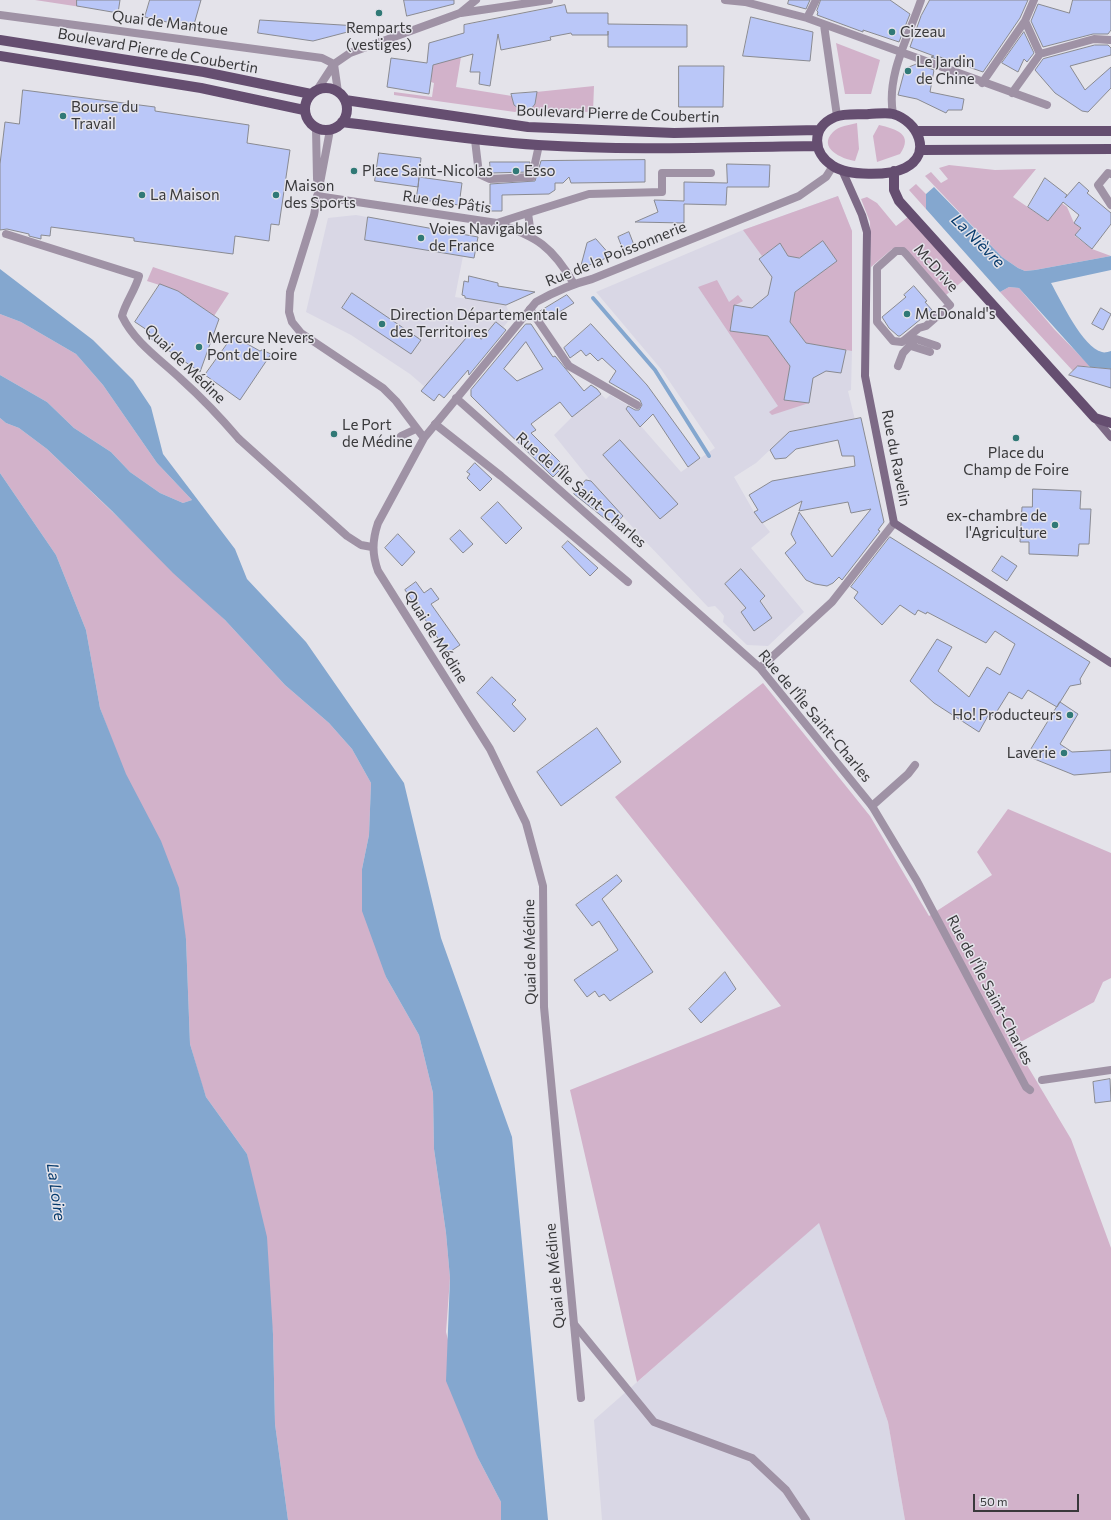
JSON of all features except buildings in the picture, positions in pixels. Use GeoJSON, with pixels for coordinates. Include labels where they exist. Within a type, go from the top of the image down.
{"type":"FeatureCollection","features":[{"type":"Feature","properties":{"kind":"main road","name":"Boulevard Pierre de Coubertin"},"geometry":{"type":"LineString","coordinates":[[0,40],[204,72],[314,92]]}},
{"type":"Feature","properties":{"kind":"main road","name":"Boulevard Pierre de Coubertin"},"geometry":{"type":"LineString","coordinates":[[0,56],[193,87],[304,110]]}},
{"type":"Feature","properties":{"kind":"main road"},"geometry":{"type":"LineString","coordinates":[[328,88],[338,92],[345,100],[347,112],[342,122],[330,130],[316,128],[308,121],[304,110],[307,98],[314,92],[328,88]]}},
{"type":"Feature","properties":{"kind":"main road","name":"Boulevard Pierre de Coubertin"},"geometry":{"type":"LineString","coordinates":[[345,100],[528,127],[674,133],[819,130]]}},
{"type":"Feature","properties":{"kind":"main road"},"geometry":{"type":"LineString","coordinates":[[893,114],[906,120],[917,130],[920,138],[920,150],[914,161],[905,168],[894,171],[867,174],[837,168],[823,157],[816,146],[816,136],[819,130],[826,122],[837,116],[893,114]]}},
{"type":"Feature","properties":{"kind":"main road","name":"Boulevard Pierre de Coubertin"},"geometry":{"type":"LineString","coordinates":[[342,122],[475,140],[539,145],[705,148],[816,146]]}},
{"type":"Feature","properties":{"kind":"main road"},"geometry":{"type":"LineString","coordinates":[[917,130],[1111,131]]}},
{"type":"Feature","properties":{"kind":"main road"},"geometry":{"type":"LineString","coordinates":[[920,150],[1111,149]]}},
{"type":"Feature","properties":{"kind":"main road","name":"Rue du Ravelin"},"geometry":{"type":"LineString","coordinates":[[837,168],[862,215],[867,232],[865,376],[894,523],[1109,659]]}},
{"type":"Feature","properties":{"kind":"main road"},"geometry":{"type":"LineString","coordinates":[[894,171],[894,190],[899,201],[1111,437]]}},
{"type":"Feature","properties":{"kind":"main road"},"geometry":{"type":"LineString","coordinates":[[1094,418],[1111,423]]}},
{"type":"Feature","properties":{"kind":"street"},"geometry":{"type":"LineString","coordinates":[[460,13],[476,0]]}},
{"type":"Feature","properties":{"kind":"street"},"geometry":{"type":"LineString","coordinates":[[314,92],[334,64],[350,52],[460,13],[549,0]]}},
{"type":"Feature","properties":{"kind":"street"},"geometry":{"type":"LineString","coordinates":[[725,0],[745,2],[807,18],[1047,105]]}},
{"type":"Feature","properties":{"kind":"street"},"geometry":{"type":"LineString","coordinates":[[807,18],[816,0]]}},
{"type":"Feature","properties":{"kind":"street"},"geometry":{"type":"LineString","coordinates":[[982,82],[1025,21],[1034,0]]}},
{"type":"Feature","properties":{"kind":"street"},"geometry":{"type":"LineString","coordinates":[[893,114],[890,102],[892,81],[919,1]]}},
{"type":"Feature","properties":{"kind":"street","name":"Quai de Mantoue"},"geometry":{"type":"LineString","coordinates":[[0,15],[322,58],[334,64]]}},
{"type":"Feature","properties":{"kind":"street"},"geometry":{"type":"LineString","coordinates":[[1025,21],[1040,54]]}},
{"type":"Feature","properties":{"kind":"street"},"geometry":{"type":"LineString","coordinates":[[824,25],[837,116]]}},
{"type":"Feature","properties":{"kind":"street"},"geometry":{"type":"LineString","coordinates":[[1012,93],[1040,54],[1094,39],[1111,40]]}},
{"type":"Feature","properties":{"kind":"street"},"geometry":{"type":"LineString","coordinates":[[334,64],[338,92]]}},
{"type":"Feature","properties":{"kind":"street"},"geometry":{"type":"LineString","coordinates":[[316,128],[317,196]]}},
{"type":"Feature","properties":{"kind":"street"},"geometry":{"type":"LineString","coordinates":[[330,130],[314,215],[290,292],[289,312],[292,322],[301,333],[383,388],[396,401],[424,438]]}},
{"type":"Feature","properties":{"kind":"street"},"geometry":{"type":"LineString","coordinates":[[475,140],[479,174],[490,179],[532,177],[539,145]]}},
{"type":"Feature","properties":{"kind":"street","name":"Rue de la Poissonnerie"},"geometry":{"type":"LineString","coordinates":[[444,413],[536,302],[553,292],[592,279],[799,196],[837,168]]}},
{"type":"Feature","properties":{"kind":"street"},"geometry":{"type":"LineString","coordinates":[[497,223],[590,194],[662,192],[662,173],[711,172]]}},
{"type":"Feature","properties":{"kind":"street"},"geometry":{"type":"LineString","coordinates":[[1109,174],[1098,185],[1111,205]]}},
{"type":"Feature","properties":{"kind":"street","name":"Rue des Pâtis"},"geometry":{"type":"LineString","coordinates":[[317,196],[497,223],[531,235],[549,248],[565,268],[574,284]]}},
{"type":"Feature","properties":{"kind":"street"},"geometry":{"type":"LineString","coordinates":[[528,213],[531,235]]}},
{"type":"Feature","properties":{"kind":"street","name":"Quai de Médine"},"geometry":{"type":"LineString","coordinates":[[6,234],[139,276],[136,288],[126,302],[122,316],[128,329],[144,347],[181,379],[217,414],[239,439],[347,536],[361,545],[372,547]]}},
{"type":"Feature","properties":{"kind":"street","name":"McDrive"},"geometry":{"type":"LineString","coordinates":[[896,251],[903,251],[950,305],[926,326],[918,328],[905,340],[896,342],[892,341],[876,322],[877,268],[896,251]]}},
{"type":"Feature","properties":{"kind":"street"},"geometry":{"type":"LineString","coordinates":[[530,309],[569,366],[637,405]]}},
{"type":"Feature","properties":{"kind":"street"},"geometry":{"type":"LineString","coordinates":[[898,366],[903,353],[916,340],[937,346]]}},
{"type":"Feature","properties":{"kind":"street"},"geometry":{"type":"LineString","coordinates":[[910,346],[930,352]]}},
{"type":"Feature","properties":{"kind":"street","name":"Rue de l'Île Saint-Charles"},"geometry":{"type":"LineString","coordinates":[[456,398],[760,668],[872,806],[917,881],[1006,1053],[1026,1087],[1030,1090]]}},
{"type":"Feature","properties":{"kind":"street","name":"Quai de Médine"},"geometry":{"type":"LineString","coordinates":[[444,413],[424,438],[378,524],[372,547],[378,571],[493,755],[526,823],[542,886],[544,1007],[581,1398]]}},
{"type":"Feature","properties":{"kind":"street"},"geometry":{"type":"LineString","coordinates":[[435,424],[501,476],[628,582]]}},
{"type":"Feature","properties":{"kind":"street"},"geometry":{"type":"LineString","coordinates":[[402,436],[416,429]]}},
{"type":"Feature","properties":{"kind":"street"},"geometry":{"type":"LineString","coordinates":[[760,668],[812,622],[832,602],[894,523]]}},
{"type":"Feature","properties":{"kind":"street"},"geometry":{"type":"LineString","coordinates":[[872,806],[908,774],[915,765]]}},
{"type":"Feature","properties":{"kind":"street"},"geometry":{"type":"LineString","coordinates":[[1042,1080],[1111,1070]]}},
{"type":"Feature","properties":{"kind":"street"},"geometry":{"type":"LineString","coordinates":[[574,1324],[654,1422],[752,1458],[786,1490],[806,1520]]}},
{"type":"Feature","properties":{"kind":"shaded area"},"geometry":{"type":"Polygon","coordinates":[[[35,0],[82,0],[81,7],[35,0]]]}},
{"type":"Feature","properties":{"kind":"shaded area"},"geometry":{"type":"Polygon","coordinates":[[[836,43],[880,60],[871,94],[845,94],[836,43]]]}},
{"type":"Feature","properties":{"kind":"shaded area"},"geometry":{"type":"Polygon","coordinates":[[[461,57],[456,87],[512,96],[514,105],[519,110],[515,112],[394,95],[394,92],[432,97],[434,83],[431,82],[433,64],[461,57]]]}},
{"type":"Feature","properties":{"kind":"shaded area"},"geometry":{"type":"Polygon","coordinates":[[[594,86],[593,112],[536,111],[531,109],[535,104],[536,92],[594,86]]]}},
{"type":"Feature","properties":{"kind":"shaded area"},"geometry":{"type":"Polygon","coordinates":[[[857,123],[859,149],[855,161],[844,158],[833,152],[828,143],[829,138],[835,130],[857,123]]]}},
{"type":"Feature","properties":{"kind":"shaded area"},"geometry":{"type":"Polygon","coordinates":[[[879,125],[897,131],[904,137],[905,142],[900,154],[877,162],[873,136],[879,125]]]}},
{"type":"Feature","properties":{"kind":"shaded area"},"geometry":{"type":"Polygon","coordinates":[[[949,165],[995,170],[1036,169],[1013,197],[1048,221],[1056,199],[1067,207],[1074,223],[1081,228],[1075,236],[1092,249],[1111,256],[1035,270],[1025,271],[1018,268],[1002,257],[925,176],[931,172],[941,183],[948,179],[939,168],[949,165]]]}},
{"type":"Feature","properties":{"kind":"shaded area"},"geometry":{"type":"Polygon","coordinates":[[[916,184],[926,194],[926,209],[909,190],[916,184]]]}},
{"type":"Feature","properties":{"kind":"shaded area"},"geometry":{"type":"Polygon","coordinates":[[[838,196],[852,231],[852,351],[851,390],[848,391],[855,420],[789,432],[756,463],[734,477],[754,512],[770,532],[751,548],[804,612],[768,646],[747,645],[723,622],[724,616],[720,611],[715,606],[708,607],[644,540],[591,481],[554,435],[572,417],[601,394],[606,399],[610,395],[629,406],[626,409],[681,472],[715,448],[661,369],[596,292],[743,230],[838,196]]]}},
{"type":"Feature","properties":{"kind":"shaded area"},"geometry":{"type":"Polygon","coordinates":[[[838,196],[852,231],[852,351],[806,343],[790,322],[795,292],[837,261],[823,241],[799,258],[788,256],[780,243],[762,256],[743,230],[838,196]]]}},
{"type":"Feature","properties":{"kind":"shaded area"},"geometry":{"type":"Polygon","coordinates":[[[867,197],[877,203],[896,226],[908,217],[965,279],[946,295],[899,247],[892,249],[871,267],[870,222],[861,199],[867,197]]]}},
{"type":"Feature","properties":{"kind":"shaded area"},"geometry":{"type":"Polygon","coordinates":[[[356,215],[478,237],[474,258],[463,256],[455,297],[506,305],[511,318],[444,398],[439,394],[434,401],[421,391],[425,387],[410,374],[351,335],[306,312],[328,218],[356,215]]]}},
{"type":"Feature","properties":{"kind":"shaded area"},"geometry":{"type":"Polygon","coordinates":[[[153,267],[229,293],[214,316],[178,291],[147,281],[153,267]]]}},
{"type":"Feature","properties":{"kind":"shaded area"},"geometry":{"type":"Polygon","coordinates":[[[717,280],[729,302],[738,295],[743,301],[734,306],[730,331],[768,336],[790,366],[784,400],[809,403],[772,415],[769,412],[778,406],[698,287],[717,280]]]}},
{"type":"Feature","properties":{"kind":"shaded area"},"geometry":{"type":"Polygon","coordinates":[[[1009,287],[1019,288],[1054,329],[1090,366],[1078,366],[1073,371],[1000,292],[1009,287]]]}},
{"type":"Feature","properties":{"kind":"shaded area"},"geometry":{"type":"Polygon","coordinates":[[[0,314],[21,322],[76,354],[103,385],[157,463],[192,500],[183,503],[160,493],[130,472],[111,452],[74,428],[47,402],[0,375],[0,314]]]}},
{"type":"Feature","properties":{"kind":"shaded area"},"geometry":{"type":"Polygon","coordinates":[[[0,418],[6,423],[19,428],[47,449],[225,620],[285,685],[329,723],[352,749],[371,783],[369,835],[362,869],[386,977],[419,1035],[433,1093],[434,1149],[446,1233],[450,1278],[446,1332],[478,1458],[501,1502],[501,1520],[288,1520],[275,1424],[273,1334],[247,1154],[206,1097],[190,1044],[186,939],[100,708],[86,630],[56,555],[0,473],[0,418]]]}},
{"type":"Feature","properties":{"kind":"shaded area"},"geometry":{"type":"Polygon","coordinates":[[[763,683],[870,816],[929,916],[992,875],[977,852],[1008,809],[1111,853],[1111,978],[1103,982],[1094,1002],[1015,1045],[1071,1139],[1111,1248],[1111,1520],[905,1520],[888,1422],[819,1223],[637,1382],[570,1090],[781,1006],[615,797],[763,683]]]}},
{"type":"Feature","properties":{"kind":"shaded area"},"geometry":{"type":"Polygon","coordinates":[[[819,1222],[888,1422],[905,1520],[602,1520],[594,1420],[819,1222]]]}},
{"type":"Feature","properties":{"kind":"water","name":"La Nièvre"},"geometry":{"type":"Polygon","coordinates":[[[934,187],[1002,257],[1025,271],[1111,256],[1111,270],[1051,283],[1066,311],[1087,342],[1095,349],[1102,352],[1111,351],[1111,369],[1090,367],[1019,288],[1009,287],[1000,292],[926,209],[926,194],[934,187]]]}},
{"type":"Feature","properties":{"kind":"water"},"geometry":{"type":"Polygon","coordinates":[[[0,269],[93,340],[133,380],[151,407],[163,454],[235,549],[247,579],[306,642],[404,783],[441,938],[512,1137],[548,1520],[501,1520],[501,1502],[478,1458],[446,1381],[450,1278],[446,1233],[434,1149],[433,1093],[419,1035],[386,977],[362,911],[362,869],[369,835],[371,783],[352,749],[329,723],[285,685],[225,620],[173,573],[112,511],[47,449],[19,428],[6,423],[0,418],[0,375],[47,402],[74,428],[111,452],[130,472],[160,493],[183,503],[192,500],[157,463],[103,385],[76,354],[21,322],[0,314],[0,269]]]}},
{"type":"Feature","properties":{"kind":"water","name":"La Loire"},"geometry":{"type":"Polygon","coordinates":[[[0,473],[56,555],[86,630],[100,708],[126,774],[161,841],[179,888],[186,939],[190,1044],[206,1097],[247,1154],[267,1237],[273,1334],[275,1424],[288,1520],[0,1520],[0,473]]]}},
{"type":"Feature","properties":{"kind":"waterway"},"geometry":{"type":"LineString","coordinates":[[593,298],[655,370],[709,456]]}},
{"type":"Feature","properties":{"kind":"place","name":"Remparts (vestiges)"},"geometry":{"type":"Point","coordinates":[379,13]}},
{"type":"Feature","properties":{"kind":"place","name":"Cizeau"},"geometry":{"type":"Point","coordinates":[892,32]}},
{"type":"Feature","properties":{"kind":"place","name":"Le Jardin de Chine"},"geometry":{"type":"Point","coordinates":[908,71]}},
{"type":"Feature","properties":{"kind":"place","name":"Bourse du Travail"},"geometry":{"type":"Point","coordinates":[63,116]}},
{"type":"Feature","properties":{"kind":"place","name":"Place Saint-Nicolas"},"geometry":{"type":"Point","coordinates":[354,171]}},
{"type":"Feature","properties":{"kind":"place","name":"Esso"},"geometry":{"type":"Point","coordinates":[516,171]}},
{"type":"Feature","properties":{"kind":"place","name":"La Maison"},"geometry":{"type":"Point","coordinates":[142,195]}},
{"type":"Feature","properties":{"kind":"place","name":"Maison des Sports"},"geometry":{"type":"Point","coordinates":[276,195]}},
{"type":"Feature","properties":{"kind":"place","name":"Voies Navigables de France"},"geometry":{"type":"Point","coordinates":[421,238]}},
{"type":"Feature","properties":{"kind":"place","name":"McDonald's"},"geometry":{"type":"Point","coordinates":[907,314]}},
{"type":"Feature","properties":{"kind":"place","name":"Direction Départementale des Territoires"},"geometry":{"type":"Point","coordinates":[382,324]}},
{"type":"Feature","properties":{"kind":"place","name":"Mercure Nevers Pont de Loire"},"geometry":{"type":"Point","coordinates":[199,347]}},
{"type":"Feature","properties":{"kind":"place","name":"Le Port de Médine"},"geometry":{"type":"Point","coordinates":[334,434]}},
{"type":"Feature","properties":{"kind":"place","name":"Place du Champ de Foire"},"geometry":{"type":"Point","coordinates":[1016,438]}},
{"type":"Feature","properties":{"kind":"place","name":"ex-chambre de l'Agriculture"},"geometry":{"type":"Point","coordinates":[1055,525]}},
{"type":"Feature","properties":{"kind":"place","name":"Ho! Producteurs"},"geometry":{"type":"Point","coordinates":[1070,715]}},
{"type":"Feature","properties":{"kind":"place","name":"Laverie"},"geometry":{"type":"Point","coordinates":[1064,753]}}]}
